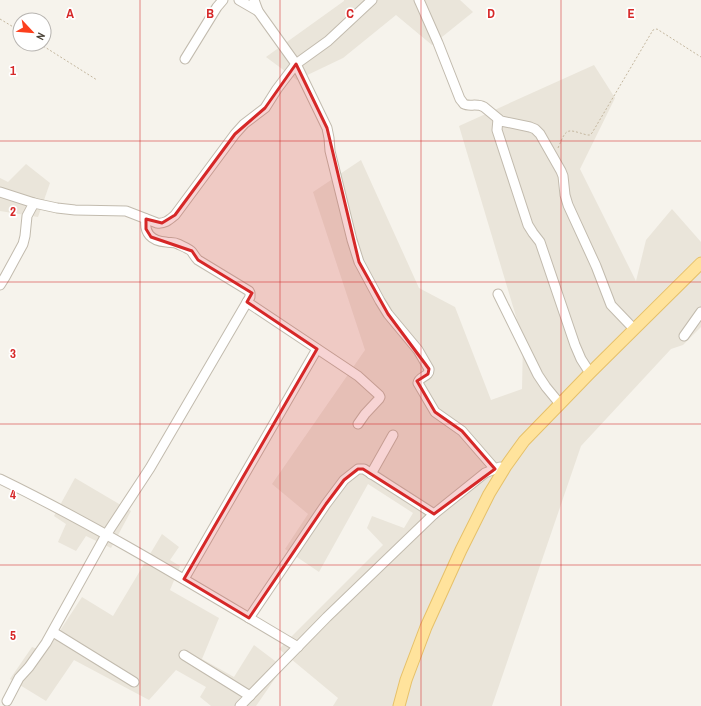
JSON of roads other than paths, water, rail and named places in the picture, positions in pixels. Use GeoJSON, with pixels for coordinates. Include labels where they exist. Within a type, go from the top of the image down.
{"type":"FeatureCollection","features":[{"type":"Feature","properties":{"kind":"main road"},"geometry":{"type":"LineString","coordinates":[[399,706],[406,680],[429,620],[460,550],[489,494],[506,466],[524,441],[701,263]]}},
{"type":"Feature","properties":{"kind":"street"},"geometry":{"type":"LineString","coordinates":[[185,58],[223,0]]}},
{"type":"Feature","properties":{"kind":"street"},"geometry":{"type":"LineString","coordinates":[[239,0],[258,11]]}},
{"type":"Feature","properties":{"kind":"street"},"geometry":{"type":"LineString","coordinates":[[254,0],[258,11],[296,64],[327,128],[330,151],[352,240],[359,262],[388,314],[418,350],[430,371],[419,380],[418,383],[435,412],[462,430],[495,469]]}},
{"type":"Feature","properties":{"kind":"street"},"geometry":{"type":"LineString","coordinates":[[0,192],[34,203],[65,209],[126,211],[162,224],[166,222],[175,215],[235,134],[244,124],[265,108],[296,64],[328,41],[372,0]]}},
{"type":"Feature","properties":{"kind":"street"},"geometry":{"type":"LineString","coordinates":[[419,0],[461,101],[466,105],[478,104],[505,122],[535,129],[540,134],[563,176],[565,195],[568,205],[599,272],[609,300],[615,309],[634,329]]}},
{"type":"Feature","properties":{"kind":"street"},"geometry":{"type":"LineString","coordinates":[[498,118],[498,133],[528,225],[540,242],[575,345],[581,359],[590,373]]}},
{"type":"Feature","properties":{"kind":"street"},"geometry":{"type":"LineString","coordinates":[[0,285],[6,277],[23,244],[27,216],[34,203]]}},
{"type":"Feature","properties":{"kind":"street"},"geometry":{"type":"LineString","coordinates":[[7,701],[19,678],[41,650],[52,632],[106,535],[150,468],[250,297],[249,291],[198,260],[191,251],[178,244],[164,242],[152,237],[147,233],[145,225],[146,219]]}},
{"type":"Feature","properties":{"kind":"street"},"geometry":{"type":"LineString","coordinates":[[498,294],[538,374],[546,387],[560,404]]}},
{"type":"Feature","properties":{"kind":"street"},"geometry":{"type":"LineString","coordinates":[[247,302],[358,376],[379,395],[379,399],[358,424]]}},
{"type":"Feature","properties":{"kind":"street"},"geometry":{"type":"LineString","coordinates":[[684,336],[701,312]]}},
{"type":"Feature","properties":{"kind":"street"},"geometry":{"type":"LineString","coordinates":[[184,579],[317,349]]}},
{"type":"Feature","properties":{"kind":"street"},"geometry":{"type":"LineString","coordinates":[[371,474],[393,435]]}},
{"type":"Feature","properties":{"kind":"street"},"geometry":{"type":"LineString","coordinates":[[240,706],[434,514],[485,474],[506,466]]}},
{"type":"Feature","properties":{"kind":"street"},"geometry":{"type":"LineString","coordinates":[[249,618],[326,504],[344,480],[358,469],[364,469],[434,514]]}},
{"type":"Feature","properties":{"kind":"street"},"geometry":{"type":"LineString","coordinates":[[0,479],[106,535],[184,579],[298,647]]}},
{"type":"Feature","properties":{"kind":"street"},"geometry":{"type":"LineString","coordinates":[[52,632],[134,682]]}},
{"type":"Feature","properties":{"kind":"street"},"geometry":{"type":"LineString","coordinates":[[184,656],[250,696]]}}]}
